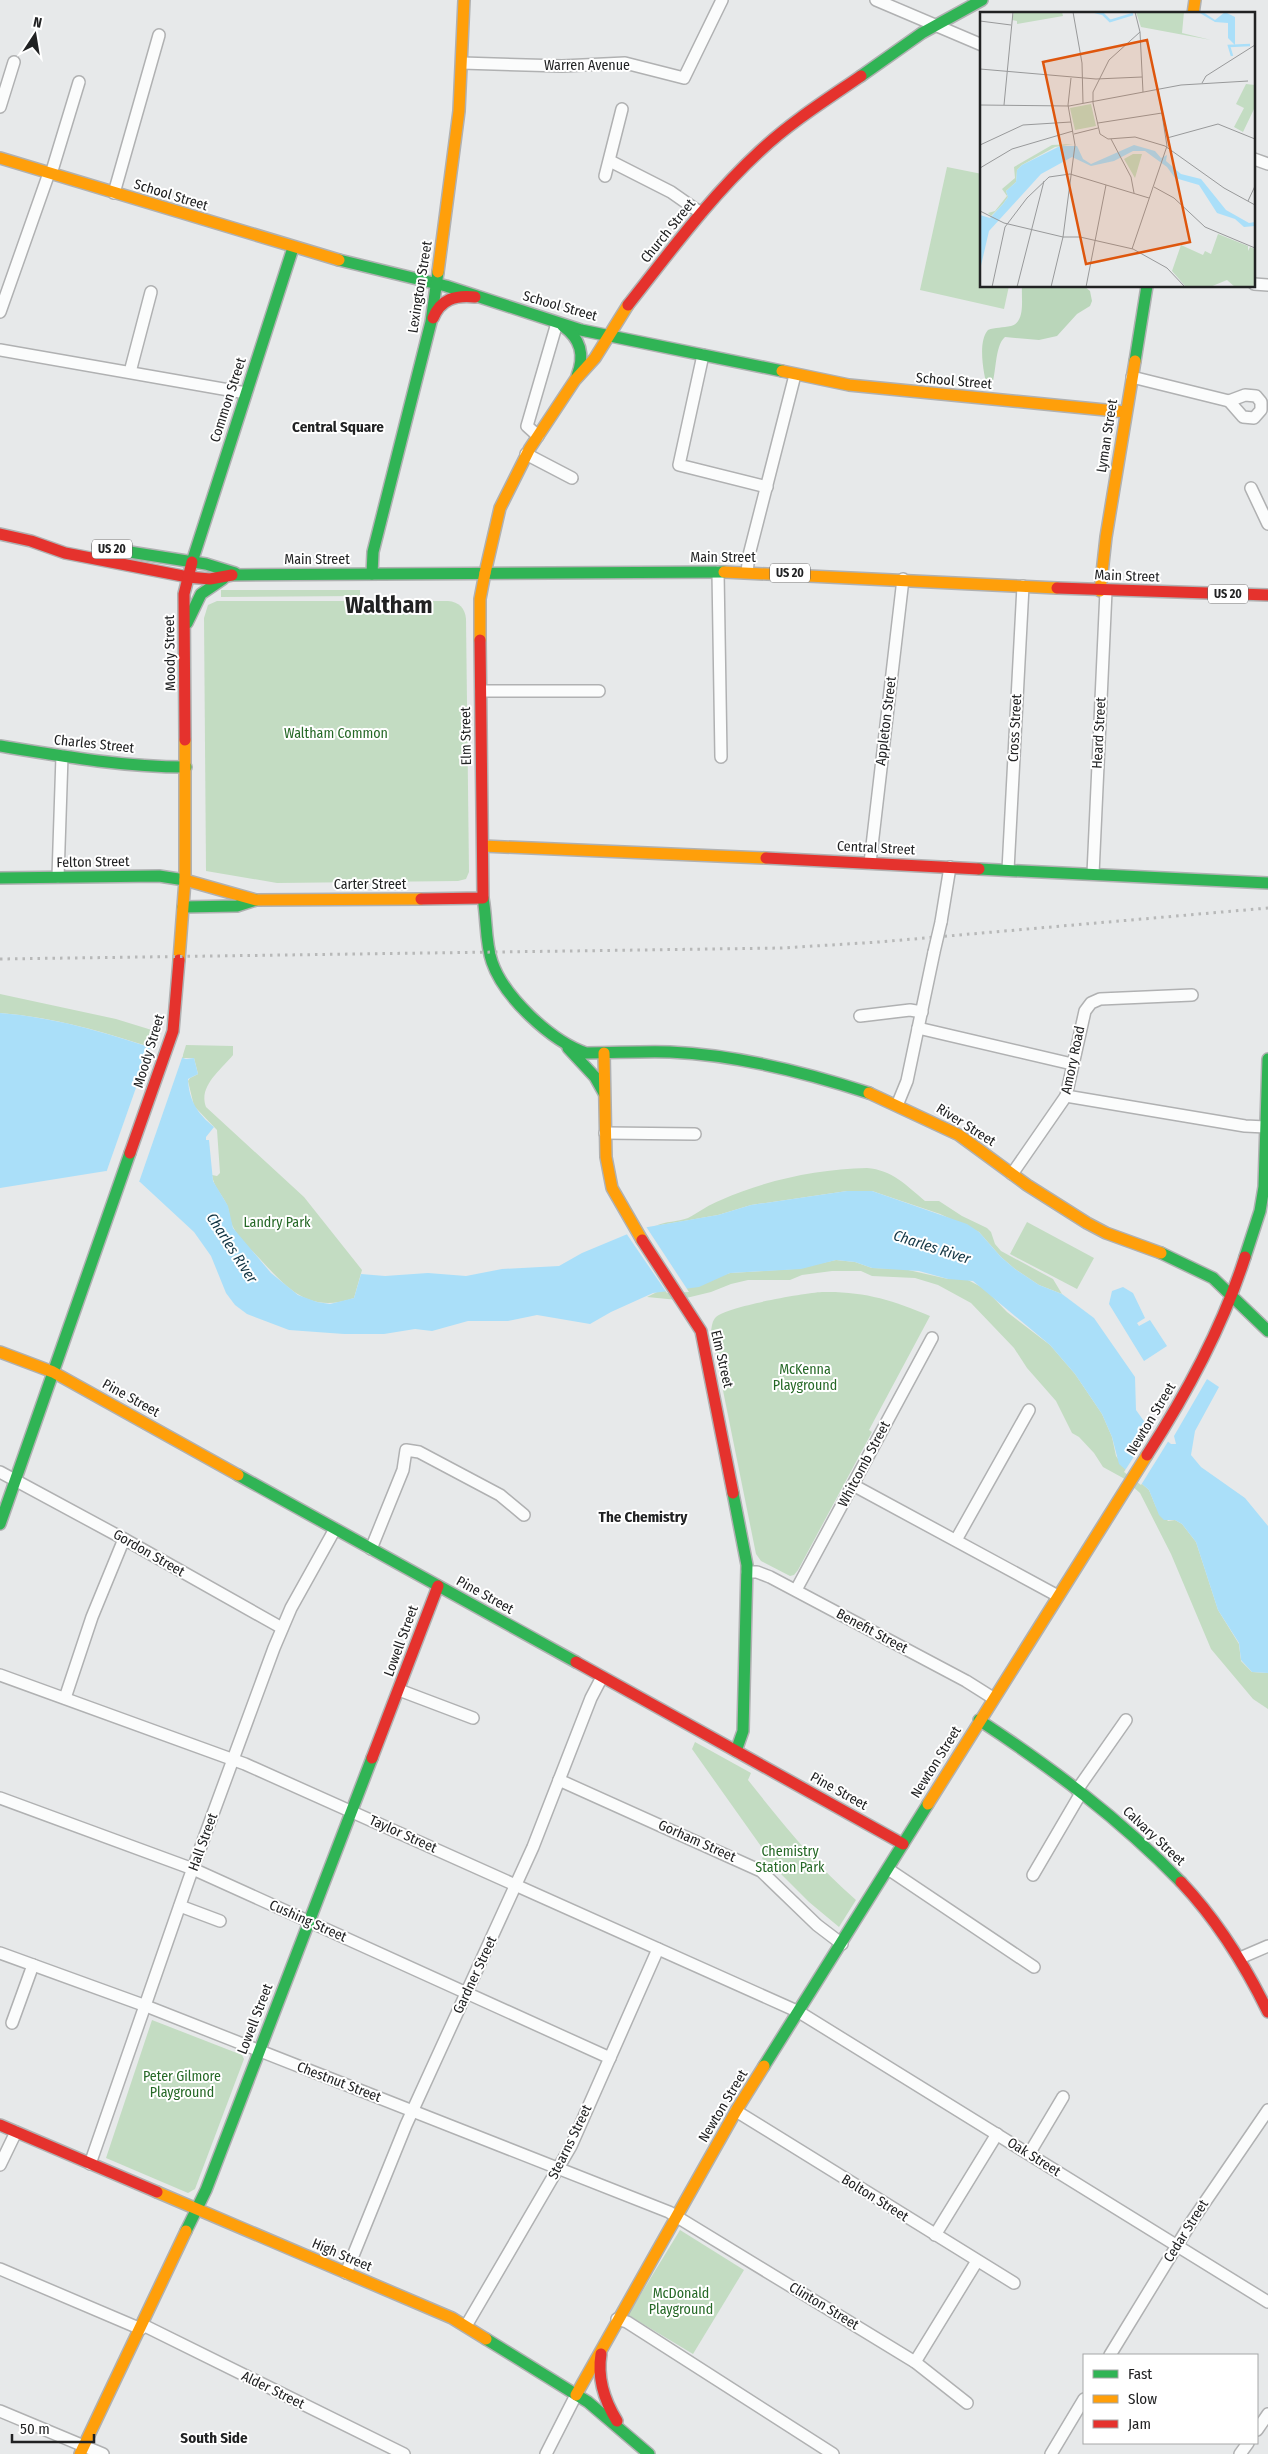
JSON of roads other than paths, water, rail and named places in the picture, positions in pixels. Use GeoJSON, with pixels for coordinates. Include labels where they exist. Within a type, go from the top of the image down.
{"type":"FeatureCollection","features":[{"type":"Feature","properties":{"kind":"main road","name":"Lexington Street"},"geometry":{"type":"LineString","coordinates":[[372,574],[373,552],[431,322],[453,168],[462,62],[464,0]]}},
{"type":"Feature","properties":{"kind":"main road","name":"Church Street"},"geometry":{"type":"LineString","coordinates":[[485,573],[500,508],[526,454],[575,380],[595,358],[623,312],[701,213],[780,133],[935,25],[982,0]]}},
{"type":"Feature","properties":{"kind":"main road","name":"School Street"},"geometry":{"type":"LineString","coordinates":[[0,158],[294,248],[410,279],[436,284],[557,323],[609,335],[795,374],[890,390],[1126,412]]}},
{"type":"Feature","properties":{"kind":"main road","name":"Common Street"},"geometry":{"type":"LineString","coordinates":[[192,562],[294,248]]}},
{"type":"Feature","properties":{"kind":"main road","name":"Lyman Street"},"geometry":{"type":"LineString","coordinates":[[1103,591],[1104,545],[1147,288]]}},
{"type":"Feature","properties":{"kind":"main road"},"geometry":{"type":"LineString","coordinates":[[431,322],[439,305],[446,298],[458,296],[475,297]]}},
{"type":"Feature","properties":{"kind":"main road"},"geometry":{"type":"LineString","coordinates":[[557,323],[572,332],[581,348],[581,365],[575,380]]}},
{"type":"Feature","properties":{"kind":"main road","name":"Main Street"},"geometry":{"type":"LineString","coordinates":[[0,534],[31,541],[65,553],[188,577],[210,579],[236,574],[747,572],[1103,591],[1268,595]]}},
{"type":"Feature","properties":{"kind":"main road","name":"Main Street"},"geometry":{"type":"LineString","coordinates":[[31,541],[63,542],[192,562],[236,574]]}},
{"type":"Feature","properties":{"kind":"main road","name":"Moody Street"},"geometry":{"type":"LineString","coordinates":[[0,1524],[167,1048],[176,1010],[185,880],[184,594],[192,562]]}},
{"type":"Feature","properties":{"kind":"main road","name":"Elm Street"},"geometry":{"type":"LineString","coordinates":[[485,573],[480,599],[483,898],[489,952],[493,966],[509,992],[530,1014],[565,1044],[579,1052],[604,1052],[606,1162],[610,1182],[626,1215],[698,1326],[705,1346],[748,1572],[743,1731],[736,1751]]}},
{"type":"Feature","properties":{"kind":"main road"},"geometry":{"type":"LineString","coordinates":[[185,632],[201,594],[216,582],[236,574]]}},
{"type":"Feature","properties":{"kind":"main road","name":"Charles Street"},"geometry":{"type":"LineString","coordinates":[[0,746],[62,756],[165,766],[186,766]]}},
{"type":"Feature","properties":{"kind":"main road","name":"Central Street"},"geometry":{"type":"LineString","coordinates":[[483,846],[1268,883]]}},
{"type":"Feature","properties":{"kind":"main road","name":"Felton Street"},"geometry":{"type":"LineString","coordinates":[[0,878],[163,876],[185,880]]}},
{"type":"Feature","properties":{"kind":"main road","name":"Carter Street"},"geometry":{"type":"LineString","coordinates":[[185,880],[256,900],[483,898]]}},
{"type":"Feature","properties":{"kind":"main road","name":"Carter Street"},"geometry":{"type":"LineString","coordinates":[[184,907],[237,906],[256,900]]}},
{"type":"Feature","properties":{"kind":"main road"},"geometry":{"type":"LineString","coordinates":[[565,1044],[595,1077],[605,1096]]}},
{"type":"Feature","properties":{"kind":"main road","name":"River Street"},"geometry":{"type":"LineString","coordinates":[[604,1052],[678,1053],[768,1065],[824,1077],[898,1103],[959,1135],[1012,1174],[1087,1223],[1106,1233],[1180,1261],[1213,1278],[1268,1330]]}},
{"type":"Feature","properties":{"kind":"main road","name":"Newton Street"},"geometry":{"type":"LineString","coordinates":[[576,2395],[617,2319],[736,2111],[1188,1388],[1233,1295],[1266,1187],[1268,1058]]}},
{"type":"Feature","properties":{"kind":"main road","name":"Pine Street"},"geometry":{"type":"LineString","coordinates":[[0,1352],[53,1372],[903,1844]]}},
{"type":"Feature","properties":{"kind":"main road","name":"Lowell Street"},"geometry":{"type":"LineString","coordinates":[[82,2450],[197,2209],[438,1586]]}},
{"type":"Feature","properties":{"kind":"main road","name":"Calvary Street"},"geometry":{"type":"LineString","coordinates":[[979,1720],[1079,1791],[1131,1832],[1163,1862],[1199,1904],[1240,1958],[1268,2012]]}},
{"type":"Feature","properties":{"kind":"main road","name":"High Street"},"geometry":{"type":"LineString","coordinates":[[0,2125],[466,2326],[576,2395],[648,2454]]}},
{"type":"Feature","properties":{"kind":"main road"},"geometry":{"type":"LineString","coordinates":[[606,2340],[600,2361],[601,2383],[608,2406],[627,2435]]}},
{"type":"Feature","properties":{"kind":"street","name":"Warren Avenue"},"geometry":{"type":"LineString","coordinates":[[462,62],[557,66],[625,63],[684,78],[722,0]]}},
{"type":"Feature","properties":{"kind":"street"},"geometry":{"type":"LineString","coordinates":[[876,0],[980,44]]}},
{"type":"Feature","properties":{"kind":"street"},"geometry":{"type":"LineString","coordinates":[[114,193],[159,35]]}},
{"type":"Feature","properties":{"kind":"street"},"geometry":{"type":"LineString","coordinates":[[0,107],[14,62]]}},
{"type":"Feature","properties":{"kind":"street"},"geometry":{"type":"LineString","coordinates":[[0,312],[50,173],[78,82]]}},
{"type":"Feature","properties":{"kind":"street"},"geometry":{"type":"LineString","coordinates":[[605,176],[622,109]]}},
{"type":"Feature","properties":{"kind":"street"},"geometry":{"type":"LineString","coordinates":[[610,161],[671,192],[701,213]]}},
{"type":"Feature","properties":{"kind":"street"},"geometry":{"type":"LineString","coordinates":[[130,372],[151,292]]}},
{"type":"Feature","properties":{"kind":"street"},"geometry":{"type":"LineString","coordinates":[[538,436],[526,426],[557,323]]}},
{"type":"Feature","properties":{"kind":"street"},"geometry":{"type":"LineString","coordinates":[[0,350],[246,393]]}},
{"type":"Feature","properties":{"kind":"street"},"geometry":{"type":"LineString","coordinates":[[703,355],[679,466],[767,487]]}},
{"type":"Feature","properties":{"kind":"street"},"geometry":{"type":"LineString","coordinates":[[747,572],[795,374]]}},
{"type":"Feature","properties":{"kind":"street"},"geometry":{"type":"LineString","coordinates":[[1132,377],[1229,401]]}},
{"type":"Feature","properties":{"kind":"street"},"geometry":{"type":"LineString","coordinates":[[526,454],[572,478]]}},
{"type":"Feature","properties":{"kind":"street"},"geometry":{"type":"LineString","coordinates":[[1251,488],[1268,524]]}},
{"type":"Feature","properties":{"kind":"street"},"geometry":{"type":"LineString","coordinates":[[718,572],[721,757]]}},
{"type":"Feature","properties":{"kind":"street","name":"Appleton Street"},"geometry":{"type":"LineString","coordinates":[[870,863],[903,579]]}},
{"type":"Feature","properties":{"kind":"street","name":"Cross Street"},"geometry":{"type":"LineString","coordinates":[[1008,870],[1022,586]]}},
{"type":"Feature","properties":{"kind":"street","name":"Heard Street"},"geometry":{"type":"LineString","coordinates":[[1092,874],[1103,591]]}},
{"type":"Feature","properties":{"kind":"street"},"geometry":{"type":"LineString","coordinates":[[481,691],[599,690]]}},
{"type":"Feature","properties":{"kind":"street"},"geometry":{"type":"LineString","coordinates":[[58,877],[62,756]]}},
{"type":"Feature","properties":{"kind":"street"},"geometry":{"type":"LineString","coordinates":[[898,1103],[907,1081],[941,922],[950,867]]}},
{"type":"Feature","properties":{"kind":"street","name":"Amory Road"},"geometry":{"type":"LineString","coordinates":[[1012,1174],[1066,1096],[1080,1024],[1085,1011],[1091,1003],[1100,999],[1192,995]]}},
{"type":"Feature","properties":{"kind":"street"},"geometry":{"type":"LineString","coordinates":[[860,1016],[901,1011],[922,1012]]}},
{"type":"Feature","properties":{"kind":"street"},"geometry":{"type":"LineString","coordinates":[[918,1028],[1072,1064]]}},
{"type":"Feature","properties":{"kind":"street"},"geometry":{"type":"LineString","coordinates":[[1066,1096],[1266,1128]]}},
{"type":"Feature","properties":{"kind":"street"},"geometry":{"type":"LineString","coordinates":[[606,1133],[695,1134]]}},
{"type":"Feature","properties":{"kind":"street","name":"Whitcomb Street"},"geometry":{"type":"LineString","coordinates":[[796,1590],[932,1338]]}},
{"type":"Feature","properties":{"kind":"street"},"geometry":{"type":"LineString","coordinates":[[956,1540],[1029,1410]]}},
{"type":"Feature","properties":{"kind":"street"},"geometry":{"type":"LineString","coordinates":[[371,1549],[403,1470],[406,1450],[419,1452],[500,1495],[524,1515]]}},
{"type":"Feature","properties":{"kind":"street","name":"Gordon Street"},"geometry":{"type":"LineString","coordinates":[[0,1472],[16,1479],[282,1628]]}},
{"type":"Feature","properties":{"kind":"street"},"geometry":{"type":"LineString","coordinates":[[853,1485],[1058,1596]]}},
{"type":"Feature","properties":{"kind":"street","name":"Hall Street"},"geometry":{"type":"LineString","coordinates":[[90,2164],[193,1869],[282,1628],[335,1529]]}},
{"type":"Feature","properties":{"kind":"street"},"geometry":{"type":"LineString","coordinates":[[66,1698],[92,1617],[124,1539]]}},
{"type":"Feature","properties":{"kind":"street","name":"Benefit Street"},"geometry":{"type":"LineString","coordinates":[[748,1572],[766,1575],[796,1590],[966,1681],[993,1698]]}},
{"type":"Feature","properties":{"kind":"street","name":"Taylor Street"},"geometry":{"type":"LineString","coordinates":[[0,1675],[233,1759],[799,2012]]}},
{"type":"Feature","properties":{"kind":"street","name":"Gardner Street"},"geometry":{"type":"LineString","coordinates":[[346,2273],[412,2111],[517,1885],[591,1698],[602,1677]]}},
{"type":"Feature","properties":{"kind":"street"},"geometry":{"type":"LineString","coordinates":[[399,1690],[473,1718]]}},
{"type":"Feature","properties":{"kind":"street"},"geometry":{"type":"LineString","coordinates":[[1033,1875],[1079,1791],[1126,1720]]}},
{"type":"Feature","properties":{"kind":"street","name":"Gorham Street"},"geometry":{"type":"LineString","coordinates":[[559,1780],[762,1871],[817,1925],[842,1944]]}},
{"type":"Feature","properties":{"kind":"street","name":"Cushing Street"},"geometry":{"type":"LineString","coordinates":[[0,1798],[193,1869],[610,2058]]}},
{"type":"Feature","properties":{"kind":"street"},"geometry":{"type":"LineString","coordinates":[[888,1869],[1034,1966]]}},
{"type":"Feature","properties":{"kind":"street"},"geometry":{"type":"LineString","coordinates":[[180,1906],[220,1921]]}},
{"type":"Feature","properties":{"kind":"street"},"geometry":{"type":"LineString","coordinates":[[1240,1958],[1268,1946]]}},
{"type":"Feature","properties":{"kind":"street","name":"Stearns Street"},"geometry":{"type":"LineString","coordinates":[[466,2326],[559,2169],[658,1949]]}},
{"type":"Feature","properties":{"kind":"street","name":"Chestnut Street"},"geometry":{"type":"LineString","coordinates":[[0,1953],[146,2006],[677,2216]]}},
{"type":"Feature","properties":{"kind":"street"},"geometry":{"type":"LineString","coordinates":[[12,2023],[33,1965]]}},
{"type":"Feature","properties":{"kind":"street","name":"Oak Street"},"geometry":{"type":"LineString","coordinates":[[799,2012],[1268,2302]]}},
{"type":"Feature","properties":{"kind":"street"},"geometry":{"type":"LineString","coordinates":[[1029,2154],[1063,2097]]}},
{"type":"Feature","properties":{"kind":"street","name":"Cedar Street"},"geometry":{"type":"LineString","coordinates":[[1111,2354],[1177,2245],[1268,2110]]}},
{"type":"Feature","properties":{"kind":"street","name":"Bolton Street"},"geometry":{"type":"LineString","coordinates":[[736,2111],[1014,2283]]}},
{"type":"Feature","properties":{"kind":"street"},"geometry":{"type":"LineString","coordinates":[[0,2165],[16,2132]]}},
{"type":"Feature","properties":{"kind":"street"},"geometry":{"type":"LineString","coordinates":[[935,2235],[997,2134]]}},
{"type":"Feature","properties":{"kind":"street","name":"Clinton Street"},"geometry":{"type":"LineString","coordinates":[[677,2216],[915,2362],[967,2403]]}},
{"type":"Feature","properties":{"kind":"street"},"geometry":{"type":"LineString","coordinates":[[915,2362],[977,2261]]}},
{"type":"Feature","properties":{"kind":"street","name":"Alder Street"},"geometry":{"type":"LineString","coordinates":[[0,2268],[142,2327],[404,2454]]}},
{"type":"Feature","properties":{"kind":"street"},"geometry":{"type":"LineString","coordinates":[[617,2319],[627,2322],[834,2454]]}},
{"type":"Feature","properties":{"kind":"street","name":"Newton Street"},"geometry":{"type":"LineString","coordinates":[[546,2454],[576,2395]]}},
{"type":"Feature","properties":{"kind":"street"},"geometry":{"type":"LineString","coordinates":[[1051,2454],[1083,2401]]}},
{"type":"Feature","properties":{"kind":"street"},"geometry":{"type":"LineString","coordinates":[[0,2411],[82,2450],[102,2454]]}},
{"type":"Feature","properties":{"kind":"street"},"geometry":{"type":"LineString","coordinates":[[1258,2429],[1268,2414]]}},
{"type":"Feature","properties":{"kind":"water","name":"Charles River"},"geometry":{"type":"Polygon","coordinates":[[[0,1013],[71,1024],[186,1059],[194,1058],[198,1074],[188,1079],[190,1094],[199,1112],[214,1127],[206,1137],[206,1140],[209,1140],[213,1181],[228,1206],[233,1228],[271,1273],[298,1295],[317,1302],[330,1304],[354,1298],[361,1274],[385,1276],[428,1273],[466,1276],[502,1269],[559,1266],[582,1253],[642,1228],[718,1215],[751,1205],[847,1191],[872,1191],[967,1224],[979,1232],[1001,1257],[1015,1269],[1039,1285],[1062,1294],[1094,1318],[1135,1377],[1136,1410],[1146,1424],[1171,1444],[1176,1444],[1174,1436],[1207,1379],[1219,1387],[1195,1431],[1191,1455],[1201,1467],[1245,1498],[1268,1526],[1268,1673],[1252,1672],[1241,1660],[1239,1643],[1218,1610],[1196,1542],[1182,1524],[1175,1520],[1164,1520],[1159,1515],[1149,1490],[1119,1464],[1112,1437],[1102,1414],[1075,1374],[1050,1345],[973,1281],[948,1279],[919,1271],[872,1268],[855,1262],[836,1260],[801,1269],[730,1273],[699,1287],[653,1293],[590,1324],[537,1315],[508,1321],[468,1321],[432,1331],[415,1329],[384,1334],[344,1334],[289,1330],[247,1314],[235,1305],[226,1293],[211,1256],[194,1232],[140,1182],[106,1171],[0,1188],[0,1013]]]}},
{"type":"Feature","properties":{"kind":"water"},"geometry":{"type":"Polygon","coordinates":[[[1123,1287],[1133,1293],[1145,1318],[1137,1323],[1139,1326],[1150,1320],[1167,1346],[1144,1361],[1109,1304],[1112,1291],[1123,1287]]]}},
{"type":"Feature","properties":{"kind":"railway"},"geometry":{"type":"LineString","coordinates":[[0,959],[782,948],[879,942],[1268,908]]}},
{"type":"Feature","properties":{"kind":"district","name":"Central Square"},"geometry":{"type":"Point","coordinates":[338,427]}},
{"type":"Feature","properties":{"kind":"district","name":"Waltham"},"geometry":{"type":"Point","coordinates":[389,605]}},
{"type":"Feature","properties":{"kind":"district","name":"The Chemistry"},"geometry":{"type":"Point","coordinates":[643,1517]}},
{"type":"Feature","properties":{"kind":"district","name":"South Side"},"geometry":{"type":"Point","coordinates":[214,2438]}},
{"type":"Feature","properties":{"kind":"park label","name":"Waltham Common"},"geometry":{"type":"Point","coordinates":[336,733]}},
{"type":"Feature","properties":{"kind":"park label","name":"Landry Park"},"geometry":{"type":"Point","coordinates":[277,1222]}},
{"type":"Feature","properties":{"kind":"park label","name":"McKenna Playground"},"geometry":{"type":"Point","coordinates":[805,1378]}},
{"type":"Feature","properties":{"kind":"park label","name":"Chemistry Station Park"},"geometry":{"type":"Point","coordinates":[790,1859]}},
{"type":"Feature","properties":{"kind":"park label","name":"Peter Gilmore Playground"},"geometry":{"type":"Point","coordinates":[182,2084]}},
{"type":"Feature","properties":{"kind":"park label","name":"McDonald Playground"},"geometry":{"type":"Point","coordinates":[681,2302]}}]}
